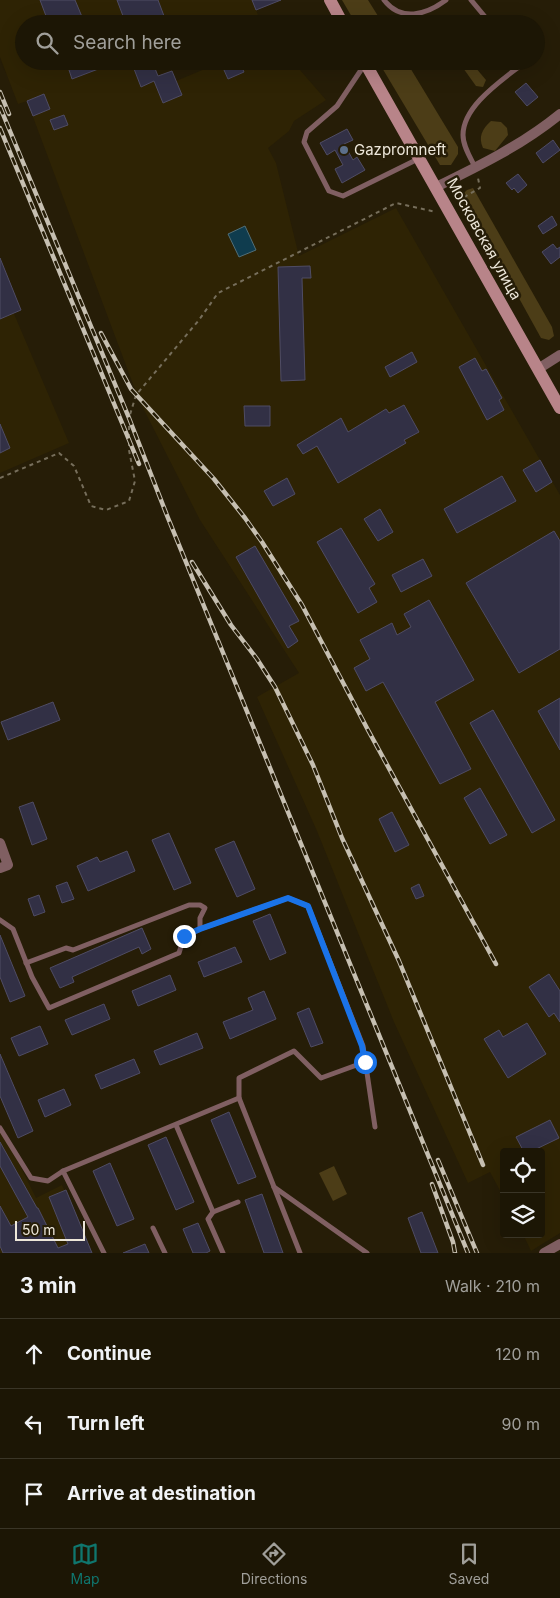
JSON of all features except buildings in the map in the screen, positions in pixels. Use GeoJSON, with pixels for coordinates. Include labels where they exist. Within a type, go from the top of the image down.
{"type":"FeatureCollection","features":[{"type":"Feature","properties":{"kind":"main road"},"geometry":{"type":"LineString","coordinates":[[330,0],[338,15]]}},
{"type":"Feature","properties":{"kind":"main road","name":"Московская улица"},"geometry":{"type":"LineString","coordinates":[[370,70],[560,408]]}},
{"type":"Feature","properties":{"kind":"street"},"geometry":{"type":"LineString","coordinates":[[436,187],[475,168],[540,130],[560,114]]}},
{"type":"Feature","properties":{"kind":"street"},"geometry":{"type":"LineString","coordinates":[[538,369],[560,355]]}},
{"type":"Feature","properties":{"kind":"street"},"geometry":{"type":"LineString","coordinates":[[0,843],[8,865],[0,868]]}},
{"type":"Feature","properties":{"kind":"street"},"geometry":{"type":"LineString","coordinates":[[544,1253],[560,1244]]}},
{"type":"Feature","properties":{"kind":"lane"},"geometry":{"type":"LineString","coordinates":[[384,0],[389,7],[398,12],[416,15],[427,12],[446,0]]}},
{"type":"Feature","properties":{"kind":"lane"},"geometry":{"type":"LineString","coordinates":[[471,0],[484,15]]}},
{"type":"Feature","properties":{"kind":"lane"},"geometry":{"type":"LineString","coordinates":[[360,70],[337,106],[308,132],[304,142],[329,191],[343,196],[420,158]]}},
{"type":"Feature","properties":{"kind":"lane"},"geometry":{"type":"LineString","coordinates":[[475,168],[466,149],[463,135],[466,118],[478,102],[515,70]]}},
{"type":"Feature","properties":{"kind":"lane"},"geometry":{"type":"LineString","coordinates":[[0,920],[13,928],[32,977],[49,1008],[179,953],[184,936],[200,929],[288,898],[308,906],[362,1046],[375,1127]]}},
{"type":"Feature","properties":{"kind":"lane"},"geometry":{"type":"LineString","coordinates":[[26,962],[66,948],[73,950],[189,905],[200,905],[205,908],[200,918],[200,929]]}},
{"type":"Feature","properties":{"kind":"lane"},"geometry":{"type":"LineString","coordinates":[[300,1253],[239,1098],[239,1078],[294,1051],[321,1078],[365,1062]]}},
{"type":"Feature","properties":{"kind":"lane"},"geometry":{"type":"LineString","coordinates":[[0,1128],[30,1178],[48,1180],[63,1171],[239,1098]]}},
{"type":"Feature","properties":{"kind":"lane"},"geometry":{"type":"LineString","coordinates":[[176,1125],[212,1212]]}},
{"type":"Feature","properties":{"kind":"lane"},"geometry":{"type":"LineString","coordinates":[[63,1171],[104,1253]]}},
{"type":"Feature","properties":{"kind":"lane"},"geometry":{"type":"LineString","coordinates":[[274,1187],[367,1253]]}},
{"type":"Feature","properties":{"kind":"lane"},"geometry":{"type":"LineString","coordinates":[[224,1253],[208,1219],[212,1212],[238,1202]]}},
{"type":"Feature","properties":{"kind":"lane"},"geometry":{"type":"LineString","coordinates":[[153,1228],[165,1253]]}},
{"type":"Feature","properties":{"kind":"path"},"geometry":{"type":"LineString","coordinates":[[457,201],[480,188],[475,168]]}},
{"type":"Feature","properties":{"kind":"path"},"geometry":{"type":"LineString","coordinates":[[0,478],[59,453],[74,466],[91,506],[106,510],[129,501],[135,481],[129,450],[129,418],[136,395],[199,320],[218,293],[396,203],[436,212]]}},
{"type":"Feature","properties":{"kind":"shaded area"},"geometry":{"type":"Polygon","coordinates":[[[0,0],[267,0],[270,5],[256,10],[258,15],[15,15],[15,70],[156,70],[158,76],[172,71],[176,81],[202,70],[300,70],[326,100],[294,121],[289,131],[268,148],[276,163],[299,256],[396,208],[560,495],[560,1233],[531,1251],[525,1238],[545,1238],[545,1148],[500,1148],[500,1191],[490,1172],[468,1183],[394,1022],[317,831],[257,697],[299,673],[200,520],[139,400],[27,101],[18,104],[0,57],[0,0]]]}},
{"type":"Feature","properties":{"kind":"shaded area"},"geometry":{"type":"Polygon","coordinates":[[[342,0],[368,0],[377,15],[351,15],[342,0]]]}},
{"type":"Feature","properties":{"kind":"shaded area"},"geometry":{"type":"Polygon","coordinates":[[[383,70],[411,70],[458,147],[458,154],[451,165],[440,165],[383,70]]]}},
{"type":"Feature","properties":{"kind":"shaded area"},"geometry":{"type":"Polygon","coordinates":[[[464,70],[478,70],[486,80],[483,87],[476,86],[464,70]]]}},
{"type":"Feature","properties":{"kind":"shaded area"},"geometry":{"type":"Polygon","coordinates":[[[491,121],[501,122],[507,128],[508,135],[495,151],[483,148],[481,140],[483,130],[491,121]]]}},
{"type":"Feature","properties":{"kind":"shaded area"},"geometry":{"type":"Polygon","coordinates":[[[473,188],[552,327],[554,336],[549,340],[541,338],[462,195],[467,190],[473,188]]]}},
{"type":"Feature","properties":{"kind":"shaded area"},"geometry":{"type":"Polygon","coordinates":[[[0,281],[69,443],[0,473],[0,281]]]}},
{"type":"Feature","properties":{"kind":"shaded area"},"geometry":{"type":"Polygon","coordinates":[[[0,1125],[36,1198],[62,1185],[92,1253],[0,1253],[0,1125]]]}},
{"type":"Feature","properties":{"kind":"shaded area"},"geometry":{"type":"Polygon","coordinates":[[[334,1166],[347,1194],[333,1201],[319,1173],[334,1166]]]}},
{"type":"Feature","properties":{"kind":"water"},"geometry":{"type":"Polygon","coordinates":[[[245,226],[256,250],[239,257],[228,234],[245,226]]]}},
{"type":"Feature","properties":{"kind":"railway"},"geometry":{"type":"LineString","coordinates":[[0,92],[9,114]]}},
{"type":"Feature","properties":{"kind":"railway"},"geometry":{"type":"LineString","coordinates":[[0,107],[129,418],[468,1253]]}},
{"type":"Feature","properties":{"kind":"railway"},"geometry":{"type":"LineString","coordinates":[[0,128],[139,464]]}},
{"type":"Feature","properties":{"kind":"railway"},"geometry":{"type":"LineString","coordinates":[[101,333],[131,389],[214,479],[245,518],[302,605],[496,964]]}},
{"type":"Feature","properties":{"kind":"railway"},"geometry":{"type":"LineString","coordinates":[[192,562],[231,625],[257,659],[275,687],[313,765],[342,838],[399,961],[483,1165]]}},
{"type":"Feature","properties":{"kind":"railway"},"geometry":{"type":"LineString","coordinates":[[438,1160],[477,1253]]}},
{"type":"Feature","properties":{"kind":"railway"},"geometry":{"type":"LineString","coordinates":[[432,1184],[453,1242],[455,1253]]}},
{"type":"Feature","properties":{"kind":"place","name":"Gazpromneft"},"geometry":{"type":"Point","coordinates":[344,150]}},
{"type":"Feature","properties":{"kind":"route"},"geometry":{"type":"LineString","coordinates":[[184,936],[288,898],[308,906],[362,1046],[365,1062]]}}]}
